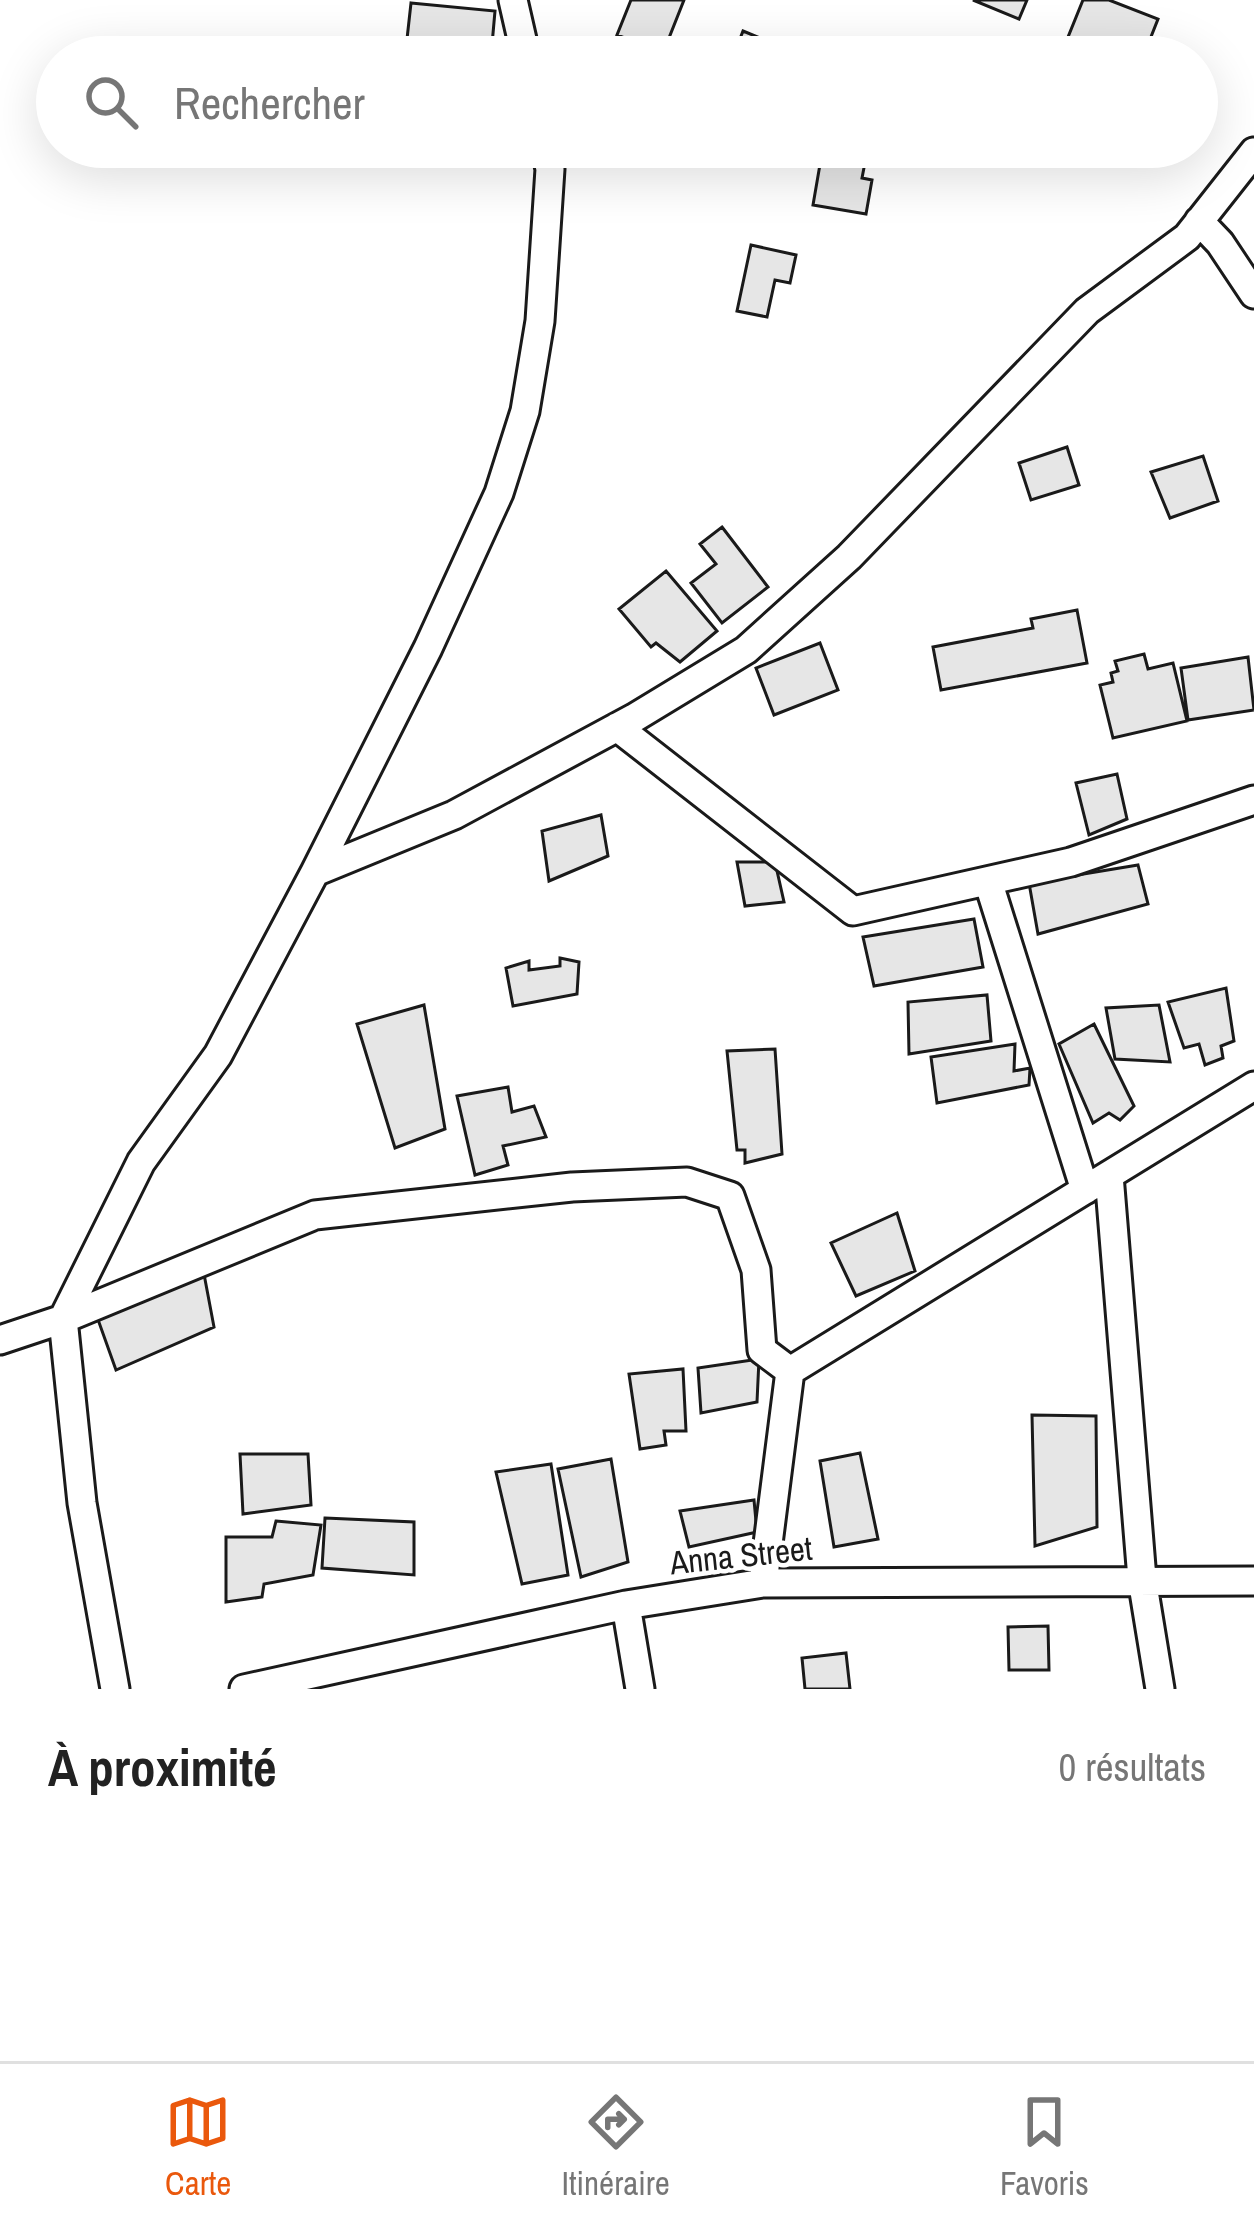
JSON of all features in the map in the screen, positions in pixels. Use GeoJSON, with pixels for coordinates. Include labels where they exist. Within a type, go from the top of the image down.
{"type":"FeatureCollection","features":[{"type":"Feature","properties":{"kind":"street"},"geometry":{"type":"LineString","coordinates":[[513,0],[521,36]]}},
{"type":"Feature","properties":{"kind":"street"},"geometry":{"type":"LineString","coordinates":[[315,872],[454,814],[617,728],[746,650],[849,557],[1087,311],[1186,237],[1254,152]]}},
{"type":"Feature","properties":{"kind":"street"},"geometry":{"type":"LineString","coordinates":[[115,1689],[82,1503],[63,1319],[141,1162],[218,1055],[315,872],[428,649],[499,493],[524,411],[540,321],[550,168]]}},
{"type":"Feature","properties":{"kind":"street"},"geometry":{"type":"LineString","coordinates":[[1199,221],[1254,294]]}},
{"type":"Feature","properties":{"kind":"street"},"geometry":{"type":"LineString","coordinates":[[617,728],[853,911],[1071,862],[1254,800]]}},
{"type":"Feature","properties":{"kind":"street"},"geometry":{"type":"LineString","coordinates":[[988,881],[1085,1190]]}},
{"type":"Feature","properties":{"kind":"street"},"geometry":{"type":"LineString","coordinates":[[790,1371],[1254,1086]]}},
{"type":"Feature","properties":{"kind":"street"},"geometry":{"type":"LineString","coordinates":[[1109,1175],[1142,1579],[1160,1689]]}},
{"type":"Feature","properties":{"kind":"street"},"geometry":{"type":"LineString","coordinates":[[0,1340],[315,1216],[572,1187],[687,1182],[730,1196],[756,1270],[762,1350],[790,1371]]}},
{"type":"Feature","properties":{"kind":"street"},"geometry":{"type":"LineString","coordinates":[[763,1583],[790,1371]]}},
{"type":"Feature","properties":{"kind":"street","name":"Anna Street"},"geometry":{"type":"LineString","coordinates":[[244,1689],[626,1605],[763,1583],[1254,1581]]}},
{"type":"Feature","properties":{"kind":"street"},"geometry":{"type":"LineString","coordinates":[[626,1605],[640,1689]]}},
{"type":"Feature","properties":{"kind":"building"},"geometry":{"type":"Polygon","coordinates":[[[631,0],[684,0],[670,36],[617,35],[631,0]]]}},
{"type":"Feature","properties":{"kind":"building"},"geometry":{"type":"Polygon","coordinates":[[[973,0],[1027,0],[1019,19],[973,0]]]}},
{"type":"Feature","properties":{"kind":"building"},"geometry":{"type":"Polygon","coordinates":[[[1083,0],[1109,0],[1158,19],[1151,36],[1068,36],[1083,0]]]}},
{"type":"Feature","properties":{"kind":"building"},"geometry":{"type":"Polygon","coordinates":[[[411,3],[495,11],[493,36],[407,36],[411,3]]]}},
{"type":"Feature","properties":{"kind":"building"},"geometry":{"type":"Polygon","coordinates":[[[819,168],[864,168],[862,178],[872,180],[866,214],[813,205],[819,168]]]}},
{"type":"Feature","properties":{"kind":"building"},"geometry":{"type":"Polygon","coordinates":[[[751,245],[796,255],[790,283],[775,280],[767,317],[737,311],[751,245]]]}},
{"type":"Feature","properties":{"kind":"building"},"geometry":{"type":"Polygon","coordinates":[[[1067,447],[1079,485],[1031,500],[1019,463],[1067,447]]]}},
{"type":"Feature","properties":{"kind":"building"},"geometry":{"type":"Polygon","coordinates":[[[1203,456],[1218,501],[1170,518],[1151,472],[1203,456]]]}},
{"type":"Feature","properties":{"kind":"building"},"geometry":{"type":"Polygon","coordinates":[[[722,527],[768,587],[722,623],[691,583],[716,564],[700,544],[722,527]]]}},
{"type":"Feature","properties":{"kind":"building"},"geometry":{"type":"Polygon","coordinates":[[[666,571],[717,631],[680,662],[656,643],[651,647],[619,609],[666,571]]]}},
{"type":"Feature","properties":{"kind":"building"},"geometry":{"type":"Polygon","coordinates":[[[1077,610],[1087,663],[941,690],[933,647],[1033,628],[1031,619],[1077,610]]]}},
{"type":"Feature","properties":{"kind":"building"},"geometry":{"type":"Polygon","coordinates":[[[820,643],[838,690],[774,715],[756,668],[820,643]]]}},
{"type":"Feature","properties":{"kind":"building"},"geometry":{"type":"Polygon","coordinates":[[[1144,654],[1148,669],[1173,663],[1187,721],[1113,738],[1100,685],[1113,682],[1111,673],[1118,671],[1115,661],[1144,654]]]}},
{"type":"Feature","properties":{"kind":"building"},"geometry":{"type":"Polygon","coordinates":[[[1248,657],[1254,710],[1188,720],[1181,668],[1248,657]]]}},
{"type":"Feature","properties":{"kind":"building"},"geometry":{"type":"Polygon","coordinates":[[[1117,774],[1127,819],[1089,835],[1076,783],[1117,774]]]}},
{"type":"Feature","properties":{"kind":"building"},"geometry":{"type":"Polygon","coordinates":[[[601,815],[608,856],[549,881],[542,831],[601,815]]]}},
{"type":"Feature","properties":{"kind":"building"},"geometry":{"type":"Polygon","coordinates":[[[737,862],[775,862],[784,902],[745,906],[737,862]]]}},
{"type":"Feature","properties":{"kind":"building"},"geometry":{"type":"Polygon","coordinates":[[[1138,865],[1148,904],[1038,934],[1029,883],[1138,865]]]}},
{"type":"Feature","properties":{"kind":"building"},"geometry":{"type":"Polygon","coordinates":[[[974,919],[983,967],[874,986],[863,937],[974,919]]]}},
{"type":"Feature","properties":{"kind":"building"},"geometry":{"type":"Polygon","coordinates":[[[560,958],[579,962],[577,994],[513,1006],[506,968],[529,961],[529,970],[560,966],[560,958]]]}},
{"type":"Feature","properties":{"kind":"building"},"geometry":{"type":"Polygon","coordinates":[[[1226,988],[1234,1041],[1221,1046],[1223,1058],[1205,1065],[1199,1044],[1184,1048],[1168,1002],[1226,988]]]}},
{"type":"Feature","properties":{"kind":"building"},"geometry":{"type":"Polygon","coordinates":[[[987,995],[991,1041],[909,1054],[908,1002],[987,995]]]}},
{"type":"Feature","properties":{"kind":"building"},"geometry":{"type":"Polygon","coordinates":[[[424,1005],[445,1129],[395,1148],[357,1024],[424,1005]]]}},
{"type":"Feature","properties":{"kind":"building"},"geometry":{"type":"Polygon","coordinates":[[[1159,1005],[1170,1062],[1115,1059],[1106,1008],[1159,1005]]]}},
{"type":"Feature","properties":{"kind":"building"},"geometry":{"type":"Polygon","coordinates":[[[1094,1024],[1134,1106],[1120,1120],[1109,1113],[1093,1123],[1059,1044],[1094,1024]]]}},
{"type":"Feature","properties":{"kind":"building"},"geometry":{"type":"Polygon","coordinates":[[[1015,1044],[1014,1071],[1030,1068],[1029,1085],[937,1103],[931,1057],[1015,1044]]]}},
{"type":"Feature","properties":{"kind":"building"},"geometry":{"type":"Polygon","coordinates":[[[775,1049],[782,1154],[745,1163],[745,1150],[737,1150],[727,1051],[775,1049]]]}},
{"type":"Feature","properties":{"kind":"building"},"geometry":{"type":"Polygon","coordinates":[[[508,1087],[512,1112],[534,1106],[546,1137],[503,1146],[508,1165],[475,1175],[457,1096],[508,1087]]]}},
{"type":"Feature","properties":{"kind":"building"},"geometry":{"type":"Polygon","coordinates":[[[897,1213],[915,1271],[856,1296],[831,1243],[897,1213]]]}},
{"type":"Feature","properties":{"kind":"building"},"geometry":{"type":"Polygon","coordinates":[[[204,1274],[214,1327],[116,1370],[96,1314],[204,1274]]]}},
{"type":"Feature","properties":{"kind":"building"},"geometry":{"type":"Polygon","coordinates":[[[759,1359],[757,1402],[701,1413],[698,1368],[759,1359]]]}},
{"type":"Feature","properties":{"kind":"building"},"geometry":{"type":"Polygon","coordinates":[[[683,1369],[686,1431],[664,1431],[666,1445],[640,1449],[629,1374],[683,1369]]]}},
{"type":"Feature","properties":{"kind":"building"},"geometry":{"type":"Polygon","coordinates":[[[1032,1415],[1096,1416],[1097,1527],[1035,1546],[1032,1415]]]}},
{"type":"Feature","properties":{"kind":"building"},"geometry":{"type":"Polygon","coordinates":[[[860,1453],[878,1539],[834,1547],[820,1461],[860,1453]]]}},
{"type":"Feature","properties":{"kind":"building"},"geometry":{"type":"Polygon","coordinates":[[[240,1454],[308,1454],[311,1505],[243,1514],[240,1454]]]}},
{"type":"Feature","properties":{"kind":"building"},"geometry":{"type":"Polygon","coordinates":[[[611,1459],[628,1562],[581,1577],[558,1469],[611,1459]]]}},
{"type":"Feature","properties":{"kind":"building"},"geometry":{"type":"Polygon","coordinates":[[[551,1464],[568,1575],[522,1584],[496,1472],[551,1464]]]}},
{"type":"Feature","properties":{"kind":"building"},"geometry":{"type":"Polygon","coordinates":[[[754,1500],[757,1532],[689,1547],[680,1511],[754,1500]]]}},
{"type":"Feature","properties":{"kind":"building"},"geometry":{"type":"Polygon","coordinates":[[[325,1518],[414,1522],[414,1575],[322,1568],[325,1518]]]}},
{"type":"Feature","properties":{"kind":"building"},"geometry":{"type":"Polygon","coordinates":[[[276,1521],[321,1525],[313,1575],[264,1584],[262,1597],[226,1602],[226,1537],[272,1537],[276,1521]]]}},
{"type":"Feature","properties":{"kind":"building"},"geometry":{"type":"Polygon","coordinates":[[[1048,1626],[1049,1670],[1009,1670],[1008,1627],[1048,1626]]]}},
{"type":"Feature","properties":{"kind":"building"},"geometry":{"type":"Polygon","coordinates":[[[846,1653],[850,1689],[805,1689],[802,1658],[846,1653]]]}}]}
